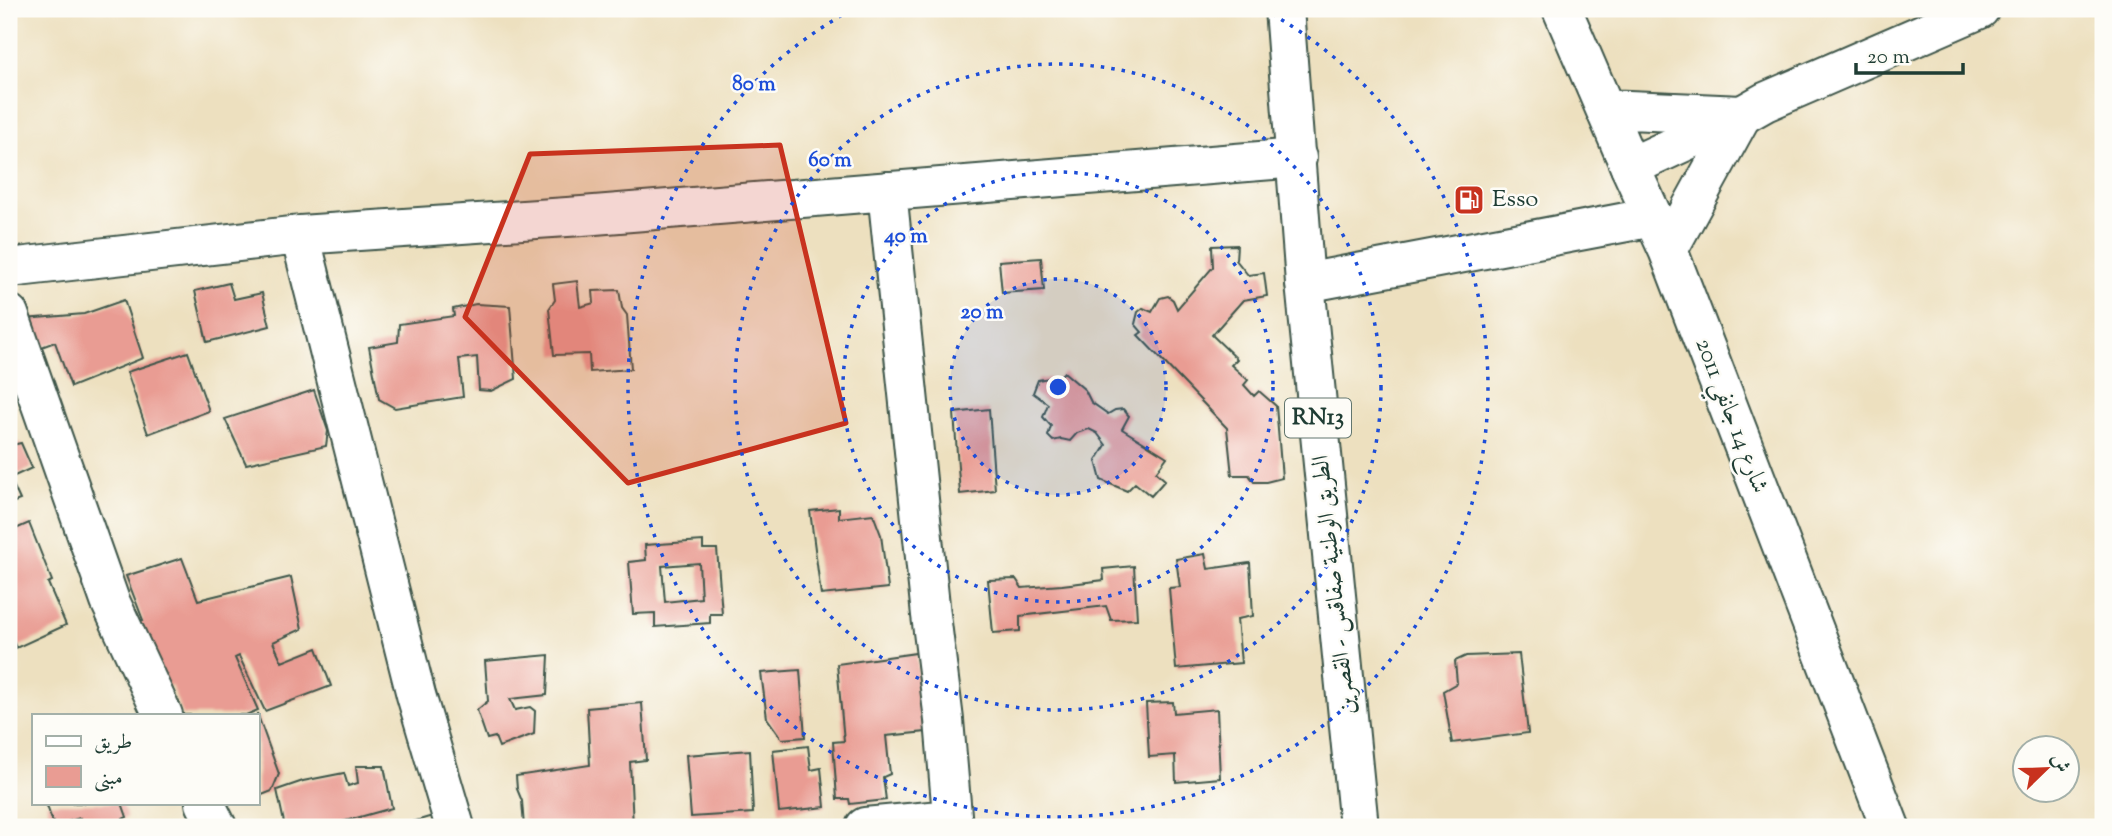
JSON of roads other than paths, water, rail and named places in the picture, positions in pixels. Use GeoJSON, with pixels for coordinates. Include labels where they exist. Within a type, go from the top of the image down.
{"type":"FeatureCollection","features":[{"type":"Feature","properties":{"kind":"street","name":"الطريق الوطنية صفاقس - القصرين"},"geometry":{"type":"LineString","coordinates":[[1284,9],[1305,283],[1359,827]]}},
{"type":"Feature","properties":{"kind":"street","name":"شارع 14 جانفي 2011"},"geometry":{"type":"LineString","coordinates":[[1562,9],[1668,250],[1890,827]]}},
{"type":"Feature","properties":{"kind":"street"},"geometry":{"type":"LineString","coordinates":[[1630,167],[1936,19],[1980,9]]}},
{"type":"Feature","properties":{"kind":"street"},"geometry":{"type":"LineString","coordinates":[[1606,109],[1742,115]]}},
{"type":"Feature","properties":{"kind":"street"},"geometry":{"type":"LineString","coordinates":[[1668,250],[1742,115]]}},
{"type":"Feature","properties":{"kind":"street"},"geometry":{"type":"LineString","coordinates":[[9,268],[300,235],[582,216],[1297,158]]}},
{"type":"Feature","properties":{"kind":"street"},"geometry":{"type":"LineString","coordinates":[[865,827],[952,823],[944,720],[887,191]]}},
{"type":"Feature","properties":{"kind":"street"},"geometry":{"type":"LineString","coordinates":[[1305,283],[1653,216]]}},
{"type":"Feature","properties":{"kind":"street"},"geometry":{"type":"LineString","coordinates":[[300,235],[416,695],[455,827]]}},
{"type":"Feature","properties":{"kind":"street"},"geometry":{"type":"LineString","coordinates":[[9,314],[110,601],[163,714]]}},
{"type":"Feature","properties":{"kind":"street"},"geometry":{"type":"LineString","coordinates":[[206,804],[217,827]]}},
{"type":"Feature","properties":{"kind":"place","name":"Esso"},"geometry":{"type":"Point","coordinates":[1469,200]}}]}
